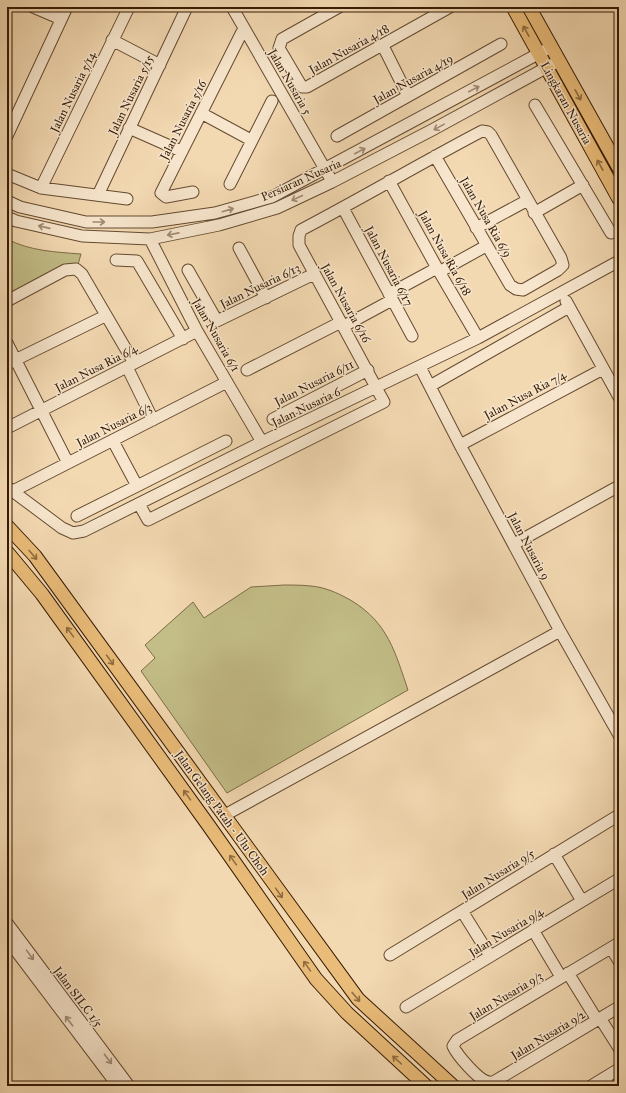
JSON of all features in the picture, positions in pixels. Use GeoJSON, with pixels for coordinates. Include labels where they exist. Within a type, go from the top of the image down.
{"type":"FeatureCollection","features":[{"type":"Feature","properties":{"kind":"main road","name":"Lingkaran Nusaria"},"geometry":{"type":"LineString","coordinates":[[513,7],[619,199]]}},
{"type":"Feature","properties":{"kind":"main road","name":"Lingkaran Nusaria"},"geometry":{"type":"LineString","coordinates":[[529,7],[619,168]]}},
{"type":"Feature","properties":{"kind":"main road","name":"Jalan Gelang Patah - Ulu Choh"},"geometry":{"type":"LineString","coordinates":[[7,526],[35,556],[358,1000],[453,1086]]}},
{"type":"Feature","properties":{"kind":"main road","name":"Jalan Gelang Patah - Ulu Choh"},"geometry":{"type":"LineString","coordinates":[[7,552],[42,594],[209,826],[316,979],[347,1013],[426,1086]]}},
{"type":"Feature","properties":{"kind":"street"},"geometry":{"type":"LineString","coordinates":[[33,7],[60,19]]}},
{"type":"Feature","properties":{"kind":"street"},"geometry":{"type":"LineString","coordinates":[[7,136],[60,19],[67,7]]}},
{"type":"Feature","properties":{"kind":"street","name":"Jalan Nusaria 5/14"},"geometry":{"type":"LineString","coordinates":[[41,188],[128,7]]}},
{"type":"Feature","properties":{"kind":"street","name":"Jalan Nusaria 5/15"},"geometry":{"type":"LineString","coordinates":[[98,195],[187,7]]}},
{"type":"Feature","properties":{"kind":"street","name":"Jalan Nusaria 5"},"geometry":{"type":"LineString","coordinates":[[232,7],[332,182]]}},
{"type":"Feature","properties":{"kind":"street","name":"Jalan Nusaria 4/18"},"geometry":{"type":"LineString","coordinates":[[340,7],[282,39],[279,48],[302,87],[307,87],[383,46],[450,7]]}},
{"type":"Feature","properties":{"kind":"street","name":"Jalan Nusaria 5/16"},"geometry":{"type":"LineString","coordinates":[[193,192],[166,197],[162,197],[161,193],[244,28]]}},
{"type":"Feature","properties":{"kind":"street"},"geometry":{"type":"LineString","coordinates":[[112,40],[160,65]]}},
{"type":"Feature","properties":{"kind":"street","name":"Jalan Nusaria 4/19"},"geometry":{"type":"LineString","coordinates":[[337,136],[502,44]]}},
{"type":"Feature","properties":{"kind":"street"},"geometry":{"type":"LineString","coordinates":[[383,46],[408,96]]}},
{"type":"Feature","properties":{"kind":"street","name":"Persiaran Nusaria"},"geometry":{"type":"LineString","coordinates":[[7,202],[20,207],[86,222],[152,222],[215,213],[272,197],[325,170],[551,47]]}},
{"type":"Feature","properties":{"kind":"street","name":"Persiaran Nusaria"},"geometry":{"type":"LineString","coordinates":[[7,217],[16,221],[82,236],[150,239],[219,225],[277,208],[332,182],[559,61]]}},
{"type":"Feature","properties":{"kind":"street"},"geometry":{"type":"LineString","coordinates":[[230,184],[272,101]]}},
{"type":"Feature","properties":{"kind":"street"},"geometry":{"type":"LineString","coordinates":[[535,105],[611,233]]}},
{"type":"Feature","properties":{"kind":"street"},"geometry":{"type":"LineString","coordinates":[[201,113],[251,140]]}},
{"type":"Feature","properties":{"kind":"street"},"geometry":{"type":"LineString","coordinates":[[129,128],[181,151]]}},
{"type":"Feature","properties":{"kind":"street"},"geometry":{"type":"LineString","coordinates":[[343,208],[389,181],[482,131],[488,132],[491,135],[534,212],[583,185]]}},
{"type":"Feature","properties":{"kind":"street","name":"Jalan Nusa Ria 6/9"},"geometry":{"type":"LineString","coordinates":[[436,156],[486,246],[510,285],[516,289],[523,290],[558,270],[563,265],[562,258],[534,212]]}},
{"type":"Feature","properties":{"kind":"street"},"geometry":{"type":"LineString","coordinates":[[7,174],[41,188],[127,199]]}},
{"type":"Feature","properties":{"kind":"street","name":"Jalan Nusa Ria 6/18"},"geometry":{"type":"LineString","coordinates":[[389,181],[438,270],[478,338]]}},
{"type":"Feature","properties":{"kind":"street"},"geometry":{"type":"LineString","coordinates":[[476,228],[528,200]]}},
{"type":"Feature","properties":{"kind":"street","name":"Jalan Nusaria 6/16"},"geometry":{"type":"LineString","coordinates":[[139,504],[148,520],[384,402],[299,245],[301,230],[343,208]]}},
{"type":"Feature","properties":{"kind":"street","name":"Jalan Nusaria 6/17"},"geometry":{"type":"LineString","coordinates":[[343,208],[412,336]]}},
{"type":"Feature","properties":{"kind":"street","name":"Jalan Nusaria 6/1"},"geometry":{"type":"LineString","coordinates":[[150,239],[197,332],[228,382],[262,442]]}},
{"type":"Feature","properties":{"kind":"street"},"geometry":{"type":"LineString","coordinates":[[247,370],[343,324],[438,270],[486,246]]}},
{"type":"Feature","properties":{"kind":"street"},"geometry":{"type":"LineString","coordinates":[[239,248],[266,298]]}},
{"type":"Feature","properties":{"kind":"street"},"geometry":{"type":"LineString","coordinates":[[116,260],[137,260],[183,339]]}},
{"type":"Feature","properties":{"kind":"street","name":"Jalan Nusaria 6"},"geometry":{"type":"LineString","coordinates":[[10,489],[62,528],[73,532],[84,531],[262,442],[478,338],[619,261]]}},
{"type":"Feature","properties":{"kind":"street"},"geometry":{"type":"LineString","coordinates":[[7,301],[65,270],[76,269],[82,274],[131,365],[154,420]]}},
{"type":"Feature","properties":{"kind":"street","name":"Jalan Nusaria 6/13"},"geometry":{"type":"LineString","coordinates":[[188,270],[217,321],[314,274]]}},
{"type":"Feature","properties":{"kind":"street"},"geometry":{"type":"LineString","coordinates":[[562,292],[619,397]]}},
{"type":"Feature","properties":{"kind":"street"},"geometry":{"type":"LineString","coordinates":[[430,386],[569,307]]}},
{"type":"Feature","properties":{"kind":"street"},"geometry":{"type":"LineString","coordinates":[[11,361],[105,316]]}},
{"type":"Feature","properties":{"kind":"street","name":"Jalan Nusa Ria 6/4"},"geometry":{"type":"LineString","coordinates":[[7,428],[197,332]]}},
{"type":"Feature","properties":{"kind":"street"},"geometry":{"type":"LineString","coordinates":[[7,343],[11,361],[42,410],[68,464]]}},
{"type":"Feature","properties":{"kind":"street","name":"Jalan Nusaria 9"},"geometry":{"type":"LineString","coordinates":[[420,366],[460,445],[560,631],[619,735]]}},
{"type":"Feature","properties":{"kind":"street","name":"Jalan Nusa Ria 7/4"},"geometry":{"type":"LineString","coordinates":[[460,445],[603,369]]}},
{"type":"Feature","properties":{"kind":"street","name":"Jalan Nusaria 6/11"},"geometry":{"type":"LineString","coordinates":[[273,419],[368,370]]}},
{"type":"Feature","properties":{"kind":"street","name":"Jalan Nusaria 6/3"},"geometry":{"type":"LineString","coordinates":[[10,489],[68,464],[228,382]]}},
{"type":"Feature","properties":{"kind":"street"},"geometry":{"type":"LineString","coordinates":[[113,441],[137,486]]}},
{"type":"Feature","properties":{"kind":"street"},"geometry":{"type":"LineString","coordinates":[[77,516],[226,441]]}},
{"type":"Feature","properties":{"kind":"street"},"geometry":{"type":"LineString","coordinates":[[514,544],[619,486]]}},
{"type":"Feature","properties":{"kind":"street"},"geometry":{"type":"LineString","coordinates":[[224,815],[560,631]]}},
{"type":"Feature","properties":{"kind":"street","name":"Jalan Nusaria 9/5"},"geometry":{"type":"LineString","coordinates":[[390,956],[619,814]]}},
{"type":"Feature","properties":{"kind":"street"},"geometry":{"type":"LineString","coordinates":[[554,854],[582,901]]}},
{"type":"Feature","properties":{"kind":"street","name":"Jalan Nusaria 9/4"},"geometry":{"type":"LineString","coordinates":[[406,1007],[619,879]]}},
{"type":"Feature","properties":{"kind":"street"},"geometry":{"type":"LineString","coordinates":[[462,911],[490,956]]}},
{"type":"Feature","properties":{"kind":"street","name":"Jalan SILC 1/5"},"geometry":{"type":"LineString","coordinates":[[7,923],[129,1086]]}},
{"type":"Feature","properties":{"kind":"street"},"geometry":{"type":"LineString","coordinates":[[533,930],[619,1048]]}},
{"type":"Feature","properties":{"kind":"street","name":"Jalan SILC 1/5"},"geometry":{"type":"LineString","coordinates":[[7,939],[118,1086]]}},
{"type":"Feature","properties":{"kind":"street"},"geometry":{"type":"LineString","coordinates":[[615,946],[619,961]]}},
{"type":"Feature","properties":{"kind":"street","name":"Jalan Nusaria 9/3"},"geometry":{"type":"LineString","coordinates":[[489,1082],[482,1079],[456,1054],[452,1046],[457,1040],[615,946]]}},
{"type":"Feature","properties":{"kind":"street","name":"Jalan Nusaria 9/2"},"geometry":{"type":"LineString","coordinates":[[489,1082],[495,1081],[619,1007]]}},
{"type":"Feature","properties":{"kind":"street"},"geometry":{"type":"LineString","coordinates":[[591,1086],[619,1069]]}},
{"type":"Feature","properties":{"kind":"shaded area"},"geometry":{"type":"Polygon","coordinates":[[[7,239],[25,246],[52,252],[81,254],[77,268],[7,298],[7,239]]]}},
{"type":"Feature","properties":{"kind":"shaded area"},"geometry":{"type":"Polygon","coordinates":[[[284,585],[310,586],[327,589],[352,601],[364,610],[374,619],[389,640],[408,690],[227,793],[141,671],[155,658],[145,645],[193,602],[204,618],[251,587],[284,585]]]}}]}
